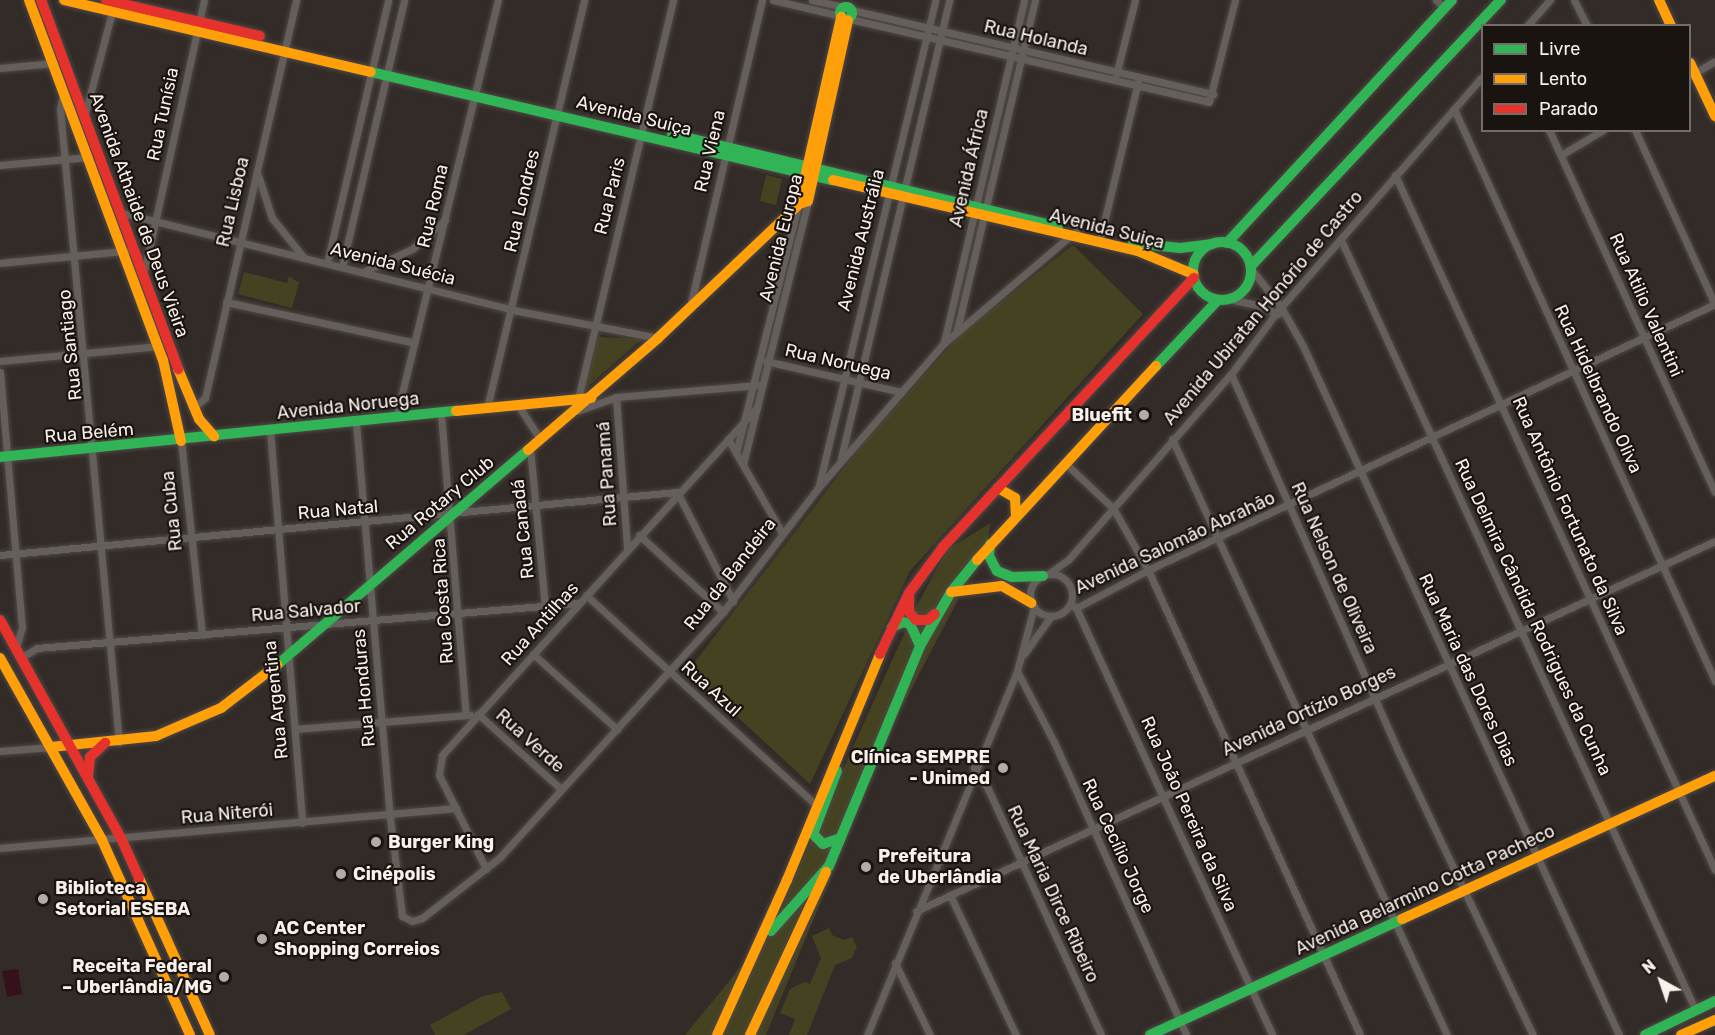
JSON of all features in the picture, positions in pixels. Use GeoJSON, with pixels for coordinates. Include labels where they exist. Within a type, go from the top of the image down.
{"type":"FeatureCollection","features":[{"type":"Feature","properties":{"kind":"main road","name":"Avenida Athaide de Deus Vieira"},"geometry":{"type":"LineString","coordinates":[[29,0],[163,345],[199,419],[214,436]]}},
{"type":"Feature","properties":{"kind":"main road","name":"Avenida Athaide de Deus Vieira"},"geometry":{"type":"LineString","coordinates":[[41,0],[144,270],[163,345],[170,385]]}},
{"type":"Feature","properties":{"kind":"main road","name":"Avenida Suiça"},"geometry":{"type":"LineString","coordinates":[[64,0],[112,3],[1100,240],[1167,260],[1193,276]]}},
{"type":"Feature","properties":{"kind":"main road"},"geometry":{"type":"LineString","coordinates":[[750,1035],[766,994],[829,866],[920,646],[951,592],[990,544],[1065,463],[1224,300],[1247,286],[1251,268],[1501,0]]}},
{"type":"Feature","properties":{"kind":"main road"},"geometry":{"type":"LineString","coordinates":[[1659,0],[1670,24]]}},
{"type":"Feature","properties":{"kind":"main road"},"geometry":{"type":"LineString","coordinates":[[1227,243],[1444,3]]}},
{"type":"Feature","properties":{"kind":"main road","name":"Avenida Europa"},"geometry":{"type":"LineString","coordinates":[[803,202],[847,9]]}},
{"type":"Feature","properties":{"kind":"main road"},"geometry":{"type":"LineString","coordinates":[[1691,71],[1715,116]]}},
{"type":"Feature","properties":{"kind":"main road"},"geometry":{"type":"LineString","coordinates":[[591,398],[689,310],[803,202]]}},
{"type":"Feature","properties":{"kind":"main road","name":"Avenida Suiça"},"geometry":{"type":"LineString","coordinates":[[1100,240],[1158,247],[1213,244]]}},
{"type":"Feature","properties":{"kind":"main road"},"geometry":{"type":"LineString","coordinates":[[717,1035],[802,842],[815,804],[909,593],[943,547],[1193,276],[1200,252],[1213,244],[1227,243],[1240,248],[1251,268]]}},
{"type":"Feature","properties":{"kind":"main road"},"geometry":{"type":"LineString","coordinates":[[1193,276],[1202,293],[1224,300]]}},
{"type":"Feature","properties":{"kind":"main road","name":"Rua Cuba"},"geometry":{"type":"LineString","coordinates":[[170,385],[181,441]]}},
{"type":"Feature","properties":{"kind":"main road","name":"Avenida Noruega"},"geometry":{"type":"LineString","coordinates":[[181,441],[518,405],[577,405],[591,398]]}},
{"type":"Feature","properties":{"kind":"main road","name":"Rua Rotary Club"},"geometry":{"type":"LineString","coordinates":[[51,747],[119,742],[156,736],[191,724],[222,708],[287,658],[323,624],[540,440],[577,405]]}},
{"type":"Feature","properties":{"kind":"main road"},"geometry":{"type":"LineString","coordinates":[[195,439],[199,419]]}},
{"type":"Feature","properties":{"kind":"main road","name":"Rua Belém"},"geometry":{"type":"LineString","coordinates":[[4,457],[181,441]]}},
{"type":"Feature","properties":{"kind":"main road"},"geometry":{"type":"LineString","coordinates":[[998,488],[1015,498],[1016,515]]}},
{"type":"Feature","properties":{"kind":"main road"},"geometry":{"type":"LineString","coordinates":[[990,544],[989,556],[997,571],[1012,577],[1046,575]]}},
{"type":"Feature","properties":{"kind":"main road"},"geometry":{"type":"LineString","coordinates":[[951,592],[1002,586],[1033,605]]}},
{"type":"Feature","properties":{"kind":"main road"},"geometry":{"type":"LineString","coordinates":[[909,593],[909,612],[916,620],[928,620],[937,613]]}},
{"type":"Feature","properties":{"kind":"main road"},"geometry":{"type":"LineString","coordinates":[[0,620],[71,744],[121,838],[210,1035]]}},
{"type":"Feature","properties":{"kind":"main road"},"geometry":{"type":"LineString","coordinates":[[892,627],[903,622],[910,624],[917,632],[920,646]]}},
{"type":"Feature","properties":{"kind":"main road"},"geometry":{"type":"LineString","coordinates":[[0,658],[102,840],[190,1035]]}},
{"type":"Feature","properties":{"kind":"main road"},"geometry":{"type":"LineString","coordinates":[[88,777],[90,757],[105,742]]}},
{"type":"Feature","properties":{"kind":"main road"},"geometry":{"type":"LineString","coordinates":[[840,747],[838,767],[813,834],[823,844],[840,838]]}},
{"type":"Feature","properties":{"kind":"main road","name":"Avenida Belarmino Cotta Pacheco"},"geometry":{"type":"LineString","coordinates":[[1150,1035],[1251,991],[1465,889],[1538,857],[1611,820],[1715,776]]}},
{"type":"Feature","properties":{"kind":"main road"},"geometry":{"type":"LineString","coordinates":[[710,1035],[802,842]]}},
{"type":"Feature","properties":{"kind":"main road"},"geometry":{"type":"LineString","coordinates":[[723,1035],[774,927],[829,866]]}},
{"type":"Feature","properties":{"kind":"main road"},"geometry":{"type":"LineString","coordinates":[[1645,1035],[1715,1001]]}},
{"type":"Feature","properties":{"kind":"main road"},"geometry":{"type":"LineString","coordinates":[[1681,1035],[1702,1031],[1715,1020]]}},
{"type":"Feature","properties":{"kind":"street","name":"Rua Tunísia"},"geometry":{"type":"LineString","coordinates":[[144,270],[204,0]]}},
{"type":"Feature","properties":{"kind":"street","name":"Rua Lisboa"},"geometry":{"type":"LineString","coordinates":[[194,407],[205,398],[296,0]]}},
{"type":"Feature","properties":{"kind":"street"},"geometry":{"type":"LineString","coordinates":[[327,263],[388,0]]}},
{"type":"Feature","properties":{"kind":"street"},"geometry":{"type":"LineString","coordinates":[[342,267],[404,0]]}},
{"type":"Feature","properties":{"kind":"street","name":"Rua Roma"},"geometry":{"type":"LineString","coordinates":[[396,418],[498,0]]}},
{"type":"Feature","properties":{"kind":"street","name":"Rua Londres"},"geometry":{"type":"LineString","coordinates":[[487,408],[513,310],[584,0]]}},
{"type":"Feature","properties":{"kind":"street","name":"Rua Paris"},"geometry":{"type":"LineString","coordinates":[[577,405],[673,0]]}},
{"type":"Feature","properties":{"kind":"street","name":"Rua Viena"},"geometry":{"type":"LineString","coordinates":[[689,310],[762,0]]}},
{"type":"Feature","properties":{"kind":"street","name":"Rua Holanda"},"geometry":{"type":"LineString","coordinates":[[773,0],[847,9]]}},
{"type":"Feature","properties":{"kind":"street","name":"Rua Holanda"},"geometry":{"type":"LineString","coordinates":[[812,0],[927,32],[1023,50],[1213,94],[1209,102],[1011,56],[940,35]]}},
{"type":"Feature","properties":{"kind":"street","name":"Avenida Austrália"},"geometry":{"type":"LineString","coordinates":[[818,488],[934,0]]}},
{"type":"Feature","properties":{"kind":"street","name":"Avenida Austrália"},"geometry":{"type":"LineString","coordinates":[[841,461],[949,0]]}},
{"type":"Feature","properties":{"kind":"street","name":"Avenida África"},"geometry":{"type":"LineString","coordinates":[[957,330],[980,211],[987,159],[1024,0]]}},
{"type":"Feature","properties":{"kind":"street","name":"Avenida África"},"geometry":{"type":"LineString","coordinates":[[943,344],[980,211],[997,160],[1035,0]]}},
{"type":"Feature","properties":{"kind":"street"},"geometry":{"type":"LineString","coordinates":[[1115,81],[1135,0]]}},
{"type":"Feature","properties":{"kind":"street"},"geometry":{"type":"LineString","coordinates":[[1213,94],[1235,0]]}},
{"type":"Feature","properties":{"kind":"street"},"geometry":{"type":"LineString","coordinates":[[1529,24],[1550,0]]}},
{"type":"Feature","properties":{"kind":"street"},"geometry":{"type":"LineString","coordinates":[[1574,0],[1586,24]]}},
{"type":"Feature","properties":{"kind":"street"},"geometry":{"type":"LineString","coordinates":[[75,120],[85,114],[112,3]]}},
{"type":"Feature","properties":{"kind":"street"},"geometry":{"type":"LineString","coordinates":[[1691,71],[1715,61]]}},
{"type":"Feature","properties":{"kind":"street"},"geometry":{"type":"LineString","coordinates":[[0,68],[54,63]]}},
{"type":"Feature","properties":{"kind":"street"},"geometry":{"type":"LineString","coordinates":[[917,76],[930,78]]}},
{"type":"Feature","properties":{"kind":"street"},"geometry":{"type":"LineString","coordinates":[[1100,240],[1139,77]]}},
{"type":"Feature","properties":{"kind":"street","name":"Avenida Ubiratan Honório de Castro"},"geometry":{"type":"LineString","coordinates":[[1046,575],[1068,560],[1231,374],[1281,307],[1481,77]]}},
{"type":"Feature","properties":{"kind":"street","name":"Rua Santiago"},"geometry":{"type":"LineString","coordinates":[[63,90],[60,109],[68,160],[95,449],[119,742]]}},
{"type":"Feature","properties":{"kind":"street","name":"Rua Hidelbrando Oliva"},"geometry":{"type":"LineString","coordinates":[[1454,109],[1715,681]]}},
{"type":"Feature","properties":{"kind":"street","name":"Rua Atilio Valentini"},"geometry":{"type":"LineString","coordinates":[[1550,132],[1715,492]]}},
{"type":"Feature","properties":{"kind":"street"},"geometry":{"type":"LineString","coordinates":[[1560,155],[1600,132]]}},
{"type":"Feature","properties":{"kind":"street"},"geometry":{"type":"LineString","coordinates":[[1636,132],[1715,305]]}},
{"type":"Feature","properties":{"kind":"street"},"geometry":{"type":"LineString","coordinates":[[0,165],[89,157]]}},
{"type":"Feature","properties":{"kind":"street"},"geometry":{"type":"LineString","coordinates":[[987,159],[997,160]]}},
{"type":"Feature","properties":{"kind":"street"},"geometry":{"type":"LineString","coordinates":[[257,172],[272,218],[304,258]]}},
{"type":"Feature","properties":{"kind":"street","name":"Rua Antônio Fortunato da Silva"},"geometry":{"type":"LineString","coordinates":[[1395,175],[1715,870]]}},
{"type":"Feature","properties":{"kind":"street","name":"Avenida Europa"},"geometry":{"type":"LineString","coordinates":[[736,453],[759,385],[803,202]]}},
{"type":"Feature","properties":{"kind":"street","name":"Avenida Suécia"},"geometry":{"type":"LineString","coordinates":[[122,213],[240,244],[364,271],[513,310],[658,338]]}},
{"type":"Feature","properties":{"kind":"street"},"geometry":{"type":"LineString","coordinates":[[364,271],[412,249],[445,220]]}},
{"type":"Feature","properties":{"kind":"street","name":"Rua da Bandeira"},"geometry":{"type":"LineString","coordinates":[[402,915],[412,921],[422,918],[486,869],[733,601],[818,488],[943,344],[1073,234]]}},
{"type":"Feature","properties":{"kind":"street","name":"Rua Delmira Cândida Rodrigues da Cunha"},"geometry":{"type":"LineString","coordinates":[[1341,240],[1611,820],[1695,1009]]}},
{"type":"Feature","properties":{"kind":"street"},"geometry":{"type":"LineString","coordinates":[[0,263],[125,251]]}},
{"type":"Feature","properties":{"kind":"street","name":"Rua Maria das Dores Dias"},"geometry":{"type":"LineString","coordinates":[[1251,268],[1288,319],[1619,1035]]}},
{"type":"Feature","properties":{"kind":"street"},"geometry":{"type":"LineString","coordinates":[[1224,300],[1258,304],[1288,319]]}},
{"type":"Feature","properties":{"kind":"street"},"geometry":{"type":"LineString","coordinates":[[226,302],[415,343]]}},
{"type":"Feature","properties":{"kind":"street","name":"Avenida Salomão Abrahão"},"geometry":{"type":"LineString","coordinates":[[1073,606],[1715,305]]}},
{"type":"Feature","properties":{"kind":"street"},"geometry":{"type":"LineString","coordinates":[[0,361],[163,345]]}},
{"type":"Feature","properties":{"kind":"street","name":"Rua Noruega"},"geometry":{"type":"LineString","coordinates":[[765,361],[843,381],[901,392]]}},
{"type":"Feature","properties":{"kind":"street"},"geometry":{"type":"LineString","coordinates":[[0,372],[4,457],[17,554],[22,627],[19,652]]}},
{"type":"Feature","properties":{"kind":"street","name":"Rua Nelson de Oliveira"},"geometry":{"type":"LineString","coordinates":[[1231,374],[1375,697],[1533,1035]]}},
{"type":"Feature","properties":{"kind":"street"},"geometry":{"type":"LineString","coordinates":[[591,398],[759,385]]}},
{"type":"Feature","properties":{"kind":"street","name":"Avenida Europa"},"geometry":{"type":"LineString","coordinates":[[743,464],[757,407],[759,385]]}},
{"type":"Feature","properties":{"kind":"street"},"geometry":{"type":"LineString","coordinates":[[577,405],[616,397]]}},
{"type":"Feature","properties":{"kind":"street","name":"Rua Panamá"},"geometry":{"type":"LineString","coordinates":[[616,397],[627,548]]}},
{"type":"Feature","properties":{"kind":"street"},"geometry":{"type":"LineString","coordinates":[[518,405],[540,440]]}},
{"type":"Feature","properties":{"kind":"street","name":"Rua Antilhas"},"geometry":{"type":"LineString","coordinates":[[486,869],[439,775],[439,761],[478,714],[677,492],[757,407]]}},
{"type":"Feature","properties":{"kind":"street","name":"Rua Costa Rica"},"geometry":{"type":"LineString","coordinates":[[441,414],[466,715]]}},
{"type":"Feature","properties":{"kind":"street","name":"Rua Honduras"},"geometry":{"type":"LineString","coordinates":[[356,422],[389,814],[402,915]]}},
{"type":"Feature","properties":{"kind":"street","name":"Rua Argentina"},"geometry":{"type":"LineString","coordinates":[[270,430],[284,628],[302,823]]}},
{"type":"Feature","properties":{"kind":"street"},"geometry":{"type":"LineString","coordinates":[[728,439],[782,533]]}},
{"type":"Feature","properties":{"kind":"street"},"geometry":{"type":"LineString","coordinates":[[1173,440],[1447,1035]]}},
{"type":"Feature","properties":{"kind":"street","name":"Rua Cuba"},"geometry":{"type":"LineString","coordinates":[[181,441],[202,634]]}},
{"type":"Feature","properties":{"kind":"street","name":"Rua Canadá"},"geometry":{"type":"LineString","coordinates":[[530,448],[545,606]]}},
{"type":"Feature","properties":{"kind":"street"},"geometry":{"type":"LineString","coordinates":[[1065,463],[1113,508],[1148,570],[1360,1035]]}},
{"type":"Feature","properties":{"kind":"street"},"geometry":{"type":"LineString","coordinates":[[677,492],[733,601]]}},
{"type":"Feature","properties":{"kind":"street","name":"Rua Natal"},"geometry":{"type":"LineString","coordinates":[[0,555],[622,500],[677,492]]}},
{"type":"Feature","properties":{"kind":"street"},"geometry":{"type":"LineString","coordinates":[[639,535],[723,612]]}},
{"type":"Feature","properties":{"kind":"street","name":"Avenida Ortízio Borges"},"geometry":{"type":"LineString","coordinates":[[916,910],[1715,541]]}},
{"type":"Feature","properties":{"kind":"street"},"geometry":{"type":"LineString","coordinates":[[1020,661],[1032,638],[1051,616],[1063,613],[1073,606],[1072,591],[1066,580],[1068,560]]}},
{"type":"Feature","properties":{"kind":"street"},"geometry":{"type":"LineString","coordinates":[[867,1035],[974,768],[1017,671],[1033,605],[1033,585],[1046,575],[1066,580]]}},
{"type":"Feature","properties":{"kind":"street","name":"Rua Azul"},"geometry":{"type":"LineString","coordinates":[[586,595],[815,804]]}},
{"type":"Feature","properties":{"kind":"street","name":"Rua Salvador"},"geometry":{"type":"LineString","coordinates":[[19,652],[37,648],[578,603]]}},
{"type":"Feature","properties":{"kind":"street"},"geometry":{"type":"LineString","coordinates":[[1033,605],[1051,616]]}},
{"type":"Feature","properties":{"kind":"street","name":"Rua João Pereira da Silva"},"geometry":{"type":"LineString","coordinates":[[1073,606],[1164,795],[1272,1035]]}},
{"type":"Feature","properties":{"kind":"street"},"geometry":{"type":"LineString","coordinates":[[534,654],[616,729]]}},
{"type":"Feature","properties":{"kind":"street","name":"Rua Cecílio Jorge"},"geometry":{"type":"LineString","coordinates":[[1017,671],[1093,829],[1186,1035]]}},
{"type":"Feature","properties":{"kind":"street"},"geometry":{"type":"LineString","coordinates":[[295,729],[478,714]]}},
{"type":"Feature","properties":{"kind":"street","name":"Rua Verde"},"geometry":{"type":"LineString","coordinates":[[478,714],[561,789]]}},
{"type":"Feature","properties":{"kind":"street"},"geometry":{"type":"LineString","coordinates":[[0,751],[51,747]]}},
{"type":"Feature","properties":{"kind":"street","name":"Rua Maria Dirce Ribeiro"},"geometry":{"type":"LineString","coordinates":[[974,768],[1022,862],[1101,1035]]}},
{"type":"Feature","properties":{"kind":"street","name":"Rua Niterói"},"geometry":{"type":"LineString","coordinates":[[0,848],[456,808]]}},
{"type":"Feature","properties":{"kind":"street"},"geometry":{"type":"LineString","coordinates":[[950,895],[1016,1035]]}},
{"type":"Feature","properties":{"kind":"street"},"geometry":{"type":"LineString","coordinates":[[895,963],[930,1035]]}},
{"type":"Feature","properties":{"kind":"shaded area"},"geometry":{"type":"Polygon","coordinates":[[[766,175],[782,179],[776,205],[760,201],[766,175]]]}},
{"type":"Feature","properties":{"kind":"shaded area"},"geometry":{"type":"Polygon","coordinates":[[[1073,245],[1143,314],[910,571],[810,784],[688,671],[864,442],[963,332],[1073,245]]]}},
{"type":"Feature","properties":{"kind":"shaded area"},"geometry":{"type":"Polygon","coordinates":[[[244,272],[287,283],[289,276],[298,282],[300,279],[292,308],[238,294],[244,272]]]}},
{"type":"Feature","properties":{"kind":"shaded area"},"geometry":{"type":"Polygon","coordinates":[[[598,337],[642,339],[585,389],[598,337]]]}},
{"type":"Feature","properties":{"kind":"shaded area"},"geometry":{"type":"Polygon","coordinates":[[[991,523],[986,547],[896,718],[766,1035],[685,1035],[770,931],[917,605],[948,549],[991,523]]]}},
{"type":"Feature","properties":{"kind":"shaded area"},"geometry":{"type":"Polygon","coordinates":[[[829,928],[832,935],[844,940],[852,937],[857,947],[852,958],[835,965],[807,1035],[789,1035],[795,1019],[780,1013],[790,989],[804,982],[810,984],[821,958],[812,936],[829,928]]]}},
{"type":"Feature","properties":{"kind":"shaded area"},"geometry":{"type":"Polygon","coordinates":[[[18,969],[22,994],[7,997],[2,971],[18,969]]]}},
{"type":"Feature","properties":{"kind":"shaded area"},"geometry":{"type":"Polygon","coordinates":[[[502,992],[511,1009],[464,1035],[435,1035],[430,1025],[483,996],[502,992]]]}},
{"type":"Feature","properties":{"kind":"traffic: fast"},"geometry":{"type":"LineString","coordinates":[[1227,243],[1452,0]]}},
{"type":"Feature","properties":{"kind":"traffic: fast"},"geometry":{"type":"LineString","coordinates":[[1251,266],[1501,0]]}},
{"type":"Feature","properties":{"kind":"traffic: fast"},"geometry":{"type":"LineString","coordinates":[[848,7],[851,8],[852,13],[851,18],[844,19],[841,18],[840,11],[841,8],[848,7]]}},
{"type":"Feature","properties":{"kind":"traffic: fast"},"geometry":{"type":"LineString","coordinates":[[371,72],[833,180]]}},
{"type":"Feature","properties":{"kind":"traffic: fast"},"geometry":{"type":"LineString","coordinates":[[672,134],[1059,227]]}},
{"type":"Feature","properties":{"kind":"traffic: fast"},"geometry":{"type":"LineString","coordinates":[[1222,242],[1233,244],[1246,255],[1251,271],[1249,282],[1238,295],[1222,300],[1211,298],[1198,287],[1193,271],[1195,260],[1206,247],[1222,242]]}},
{"type":"Feature","properties":{"kind":"traffic: fast"},"geometry":{"type":"LineString","coordinates":[[1133,243],[1180,248],[1213,244]]}},
{"type":"Feature","properties":{"kind":"traffic: fast"},"geometry":{"type":"LineString","coordinates":[[1156,366],[1218,300]]}},
{"type":"Feature","properties":{"kind":"traffic: fast"},"geometry":{"type":"LineString","coordinates":[[0,457],[456,411]]}},
{"type":"Feature","properties":{"kind":"traffic: fast"},"geometry":{"type":"LineString","coordinates":[[277,665],[528,450]]}},
{"type":"Feature","properties":{"kind":"traffic: fast"},"geometry":{"type":"LineString","coordinates":[[990,544],[989,556],[997,571],[1012,577],[1043,576]]}},
{"type":"Feature","properties":{"kind":"traffic: fast"},"geometry":{"type":"LineString","coordinates":[[771,931],[829,866],[920,646],[951,592],[977,560]]}},
{"type":"Feature","properties":{"kind":"traffic: fast"},"geometry":{"type":"LineString","coordinates":[[892,627],[903,622],[910,624],[920,645]]}},
{"type":"Feature","properties":{"kind":"traffic: fast"},"geometry":{"type":"LineString","coordinates":[[837,771],[813,834],[823,844],[840,838]]}},
{"type":"Feature","properties":{"kind":"traffic: fast"},"geometry":{"type":"LineString","coordinates":[[1150,1035],[1402,919]]}},
{"type":"Feature","properties":{"kind":"traffic: fast"},"geometry":{"type":"LineString","coordinates":[[1645,1035],[1715,1001]]}},
{"type":"Feature","properties":{"kind":"traffic: slow"},"geometry":{"type":"LineString","coordinates":[[29,0],[163,360],[181,441]]}},
{"type":"Feature","properties":{"kind":"traffic: slow"},"geometry":{"type":"LineString","coordinates":[[64,0],[371,72]]}},
{"type":"Feature","properties":{"kind":"traffic: slow"},"geometry":{"type":"LineString","coordinates":[[1659,0],[1670,24]]}},
{"type":"Feature","properties":{"kind":"traffic: slow"},"geometry":{"type":"LineString","coordinates":[[799,204],[841,17]]}},
{"type":"Feature","properties":{"kind":"traffic: slow"},"geometry":{"type":"LineString","coordinates":[[528,450],[658,338],[799,204],[808,201],[848,20]]}},
{"type":"Feature","properties":{"kind":"traffic: slow"},"geometry":{"type":"LineString","coordinates":[[1691,65],[1715,116]]}},
{"type":"Feature","properties":{"kind":"traffic: slow"},"geometry":{"type":"LineString","coordinates":[[833,180],[1138,251],[1193,274]]}},
{"type":"Feature","properties":{"kind":"traffic: slow"},"geometry":{"type":"LineString","coordinates":[[977,560],[1156,366]]}},
{"type":"Feature","properties":{"kind":"traffic: slow"},"geometry":{"type":"LineString","coordinates":[[178,369],[199,419],[214,436]]}},
{"type":"Feature","properties":{"kind":"traffic: slow"},"geometry":{"type":"LineString","coordinates":[[456,411],[591,398]]}},
{"type":"Feature","properties":{"kind":"traffic: slow"},"geometry":{"type":"LineString","coordinates":[[998,488],[1015,498],[1016,515]]}},
{"type":"Feature","properties":{"kind":"traffic: slow"},"geometry":{"type":"LineString","coordinates":[[951,592],[1002,586],[1032,603]]}},
{"type":"Feature","properties":{"kind":"traffic: slow"},"geometry":{"type":"LineString","coordinates":[[717,1035],[787,880],[880,654]]}},
{"type":"Feature","properties":{"kind":"traffic: slow"},"geometry":{"type":"LineString","coordinates":[[0,658],[102,840],[190,1035]]}},
{"type":"Feature","properties":{"kind":"traffic: slow"},"geometry":{"type":"LineString","coordinates":[[51,747],[156,736],[221,708],[277,665]]}},
{"type":"Feature","properties":{"kind":"traffic: slow"},"geometry":{"type":"LineString","coordinates":[[1402,919],[1715,776]]}},
{"type":"Feature","properties":{"kind":"traffic: slow"},"geometry":{"type":"LineString","coordinates":[[750,1035],[826,872]]}},
{"type":"Feature","properties":{"kind":"traffic: slow"},"geometry":{"type":"LineString","coordinates":[[139,878],[210,1035]]}},
{"type":"Feature","properties":{"kind":"traffic: slow"},"geometry":{"type":"LineString","coordinates":[[1681,1035],[1715,1020]]}},
{"type":"Feature","properties":{"kind":"traffic: jam"},"geometry":{"type":"LineString","coordinates":[[41,0],[178,369]]}},
{"type":"Feature","properties":{"kind":"traffic: jam"},"geometry":{"type":"LineString","coordinates":[[106,0],[260,36]]}},
{"type":"Feature","properties":{"kind":"traffic: jam"},"geometry":{"type":"LineString","coordinates":[[880,654],[909,593],[943,547],[1194,278]]}},
{"type":"Feature","properties":{"kind":"traffic: jam"},"geometry":{"type":"LineString","coordinates":[[909,596],[909,612],[916,620],[928,620],[935,614]]}},
{"type":"Feature","properties":{"kind":"traffic: jam"},"geometry":{"type":"LineString","coordinates":[[0,620],[121,838],[139,878]]}},
{"type":"Feature","properties":{"kind":"traffic: jam"},"geometry":{"type":"LineString","coordinates":[[88,777],[90,757],[105,743]]}},
{"type":"Feature","properties":{"kind":"place","name":"Bluefit"},"geometry":{"type":"Point","coordinates":[1144,415]}},
{"type":"Feature","properties":{"kind":"place","name":"Clínica SEMPRE - Unimed"},"geometry":{"type":"Point","coordinates":[1003,768]}},
{"type":"Feature","properties":{"kind":"place","name":"Burger King"},"geometry":{"type":"Point","coordinates":[376,842]}},
{"type":"Feature","properties":{"kind":"place","name":"Prefeitura de Uberlândia"},"geometry":{"type":"Point","coordinates":[866,867]}},
{"type":"Feature","properties":{"kind":"place","name":"Cinépolis"},"geometry":{"type":"Point","coordinates":[341,874]}},
{"type":"Feature","properties":{"kind":"place","name":"Biblioteca Setorial ESEBA"},"geometry":{"type":"Point","coordinates":[43,899]}},
{"type":"Feature","properties":{"kind":"place","name":"AC Center Shopping Correios"},"geometry":{"type":"Point","coordinates":[262,939]}},
{"type":"Feature","properties":{"kind":"place","name":"Receita Federal – Uberlândia/MG"},"geometry":{"type":"Point","coordinates":[224,977]}}]}
